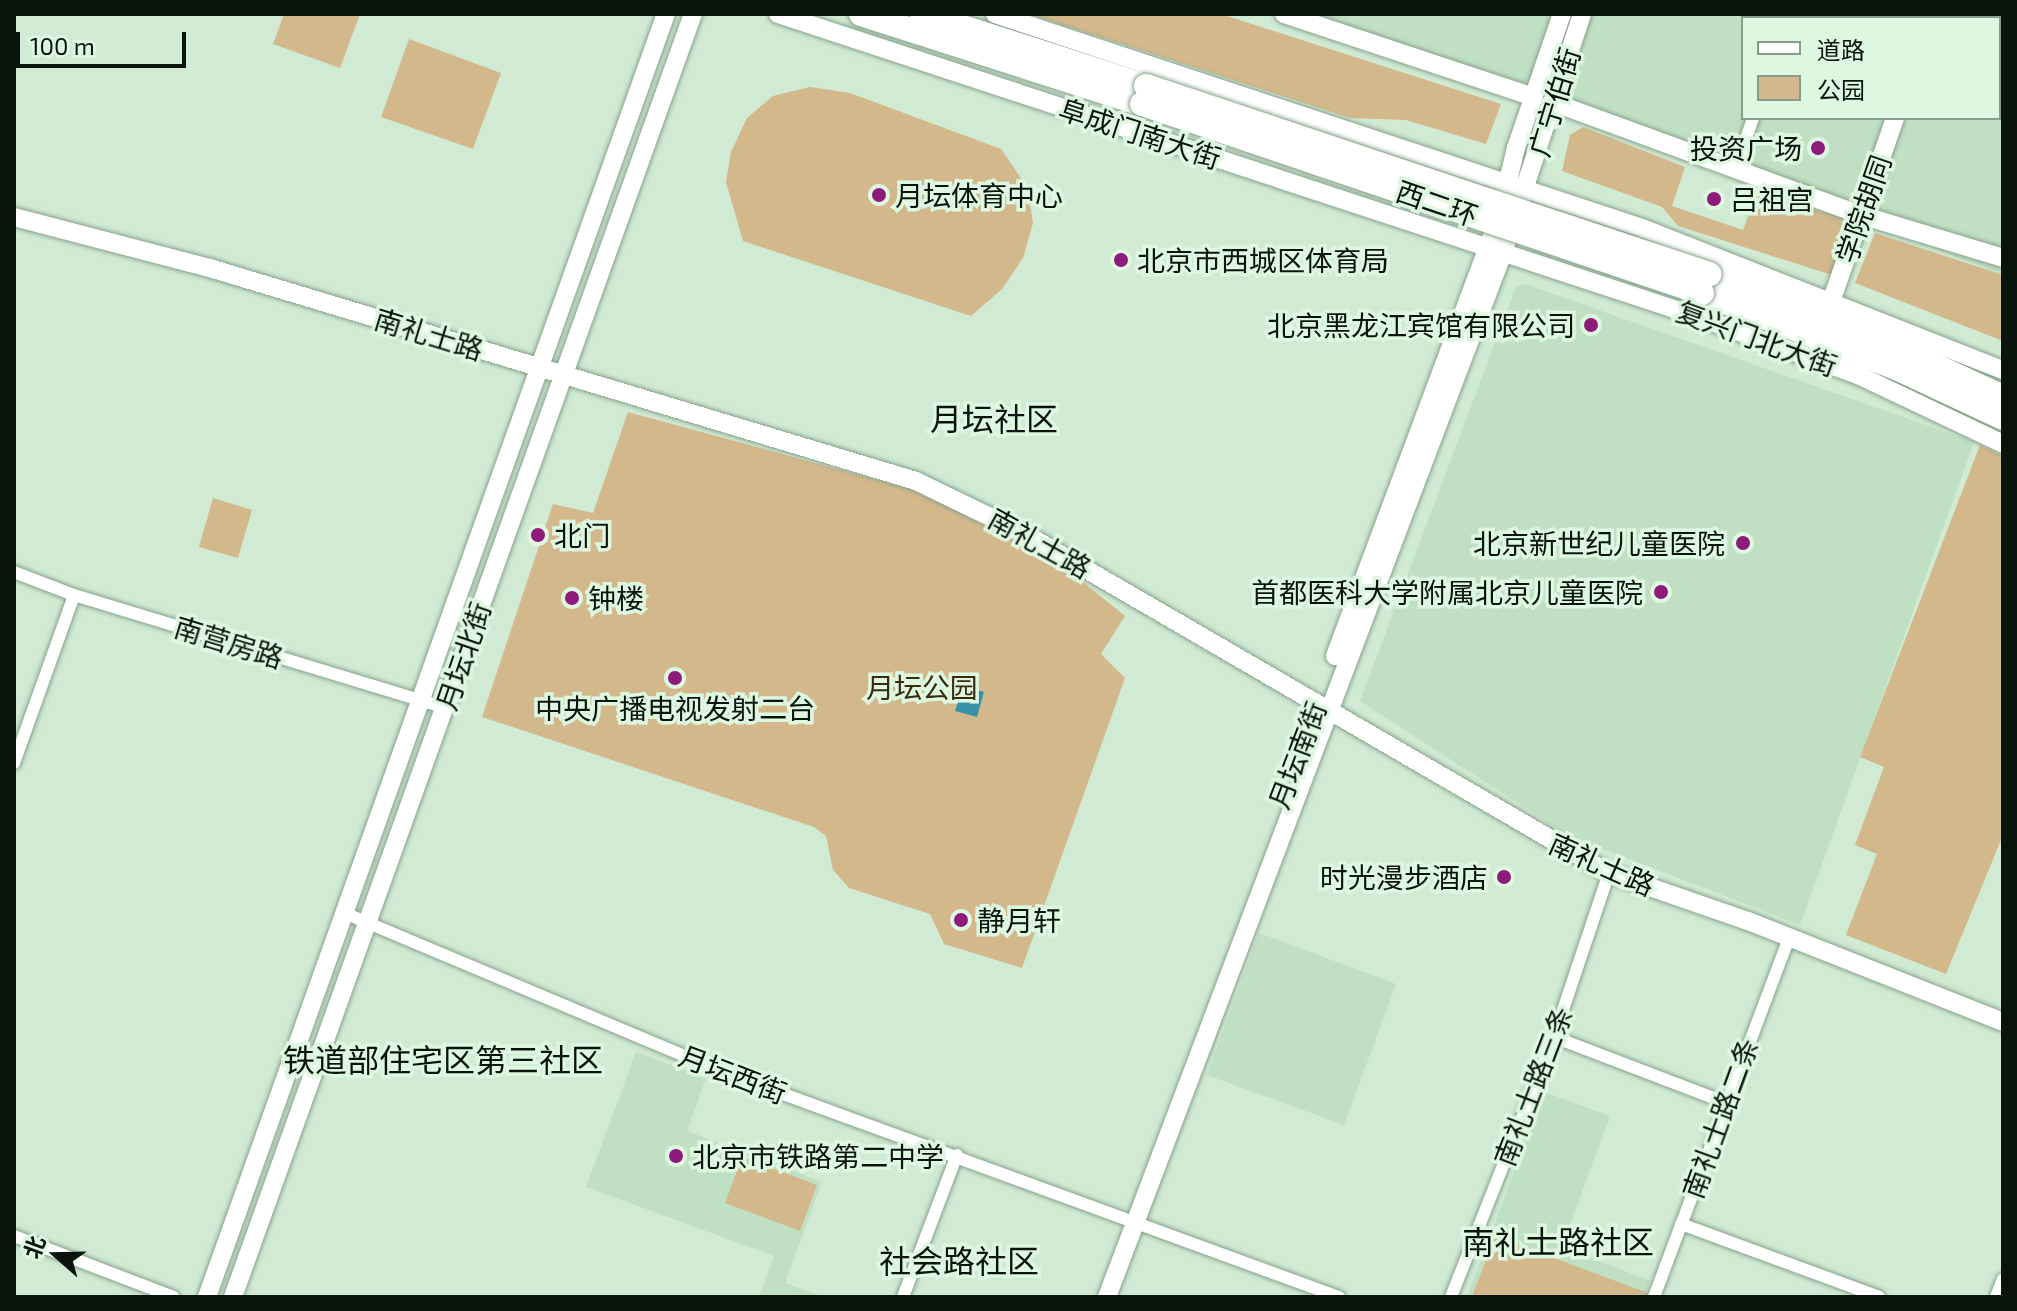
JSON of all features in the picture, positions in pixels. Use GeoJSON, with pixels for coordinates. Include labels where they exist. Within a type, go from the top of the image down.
{"type":"FeatureCollection","features":[{"type":"Feature","properties":{"kind":"highway","name":"西二环"},"geometry":{"type":"LineString","coordinates":[[861,14],[1705,284],[2003,418]]}},
{"type":"Feature","properties":{"kind":"highway","name":"西二环"},"geometry":{"type":"LineString","coordinates":[[922,14],[1897,348],[2003,397]]}},
{"type":"Feature","properties":{"kind":"street","name":"月坛北街"},"geometry":{"type":"LineString","coordinates":[[207,1297],[424,702],[666,14]]}},
{"type":"Feature","properties":{"kind":"street","name":"月坛北街"},"geometry":{"type":"LineString","coordinates":[[233,1297],[693,14]]}},
{"type":"Feature","properties":{"kind":"street","name":"阜成门南大街"},"geometry":{"type":"LineString","coordinates":[[778,14],[1496,247]]}},
{"type":"Feature","properties":{"kind":"street"},"geometry":{"type":"LineString","coordinates":[[995,14],[1418,156],[1526,189],[1832,299],[2003,367]]}},
{"type":"Feature","properties":{"kind":"street"},"geometry":{"type":"LineString","coordinates":[[1287,14],[1534,97]]}},
{"type":"Feature","properties":{"kind":"street","name":"广宁伯街"},"geometry":{"type":"LineString","coordinates":[[1508,216],[1507,185],[1562,14]]}},
{"type":"Feature","properties":{"kind":"street","name":"广宁伯街"},"geometry":{"type":"LineString","coordinates":[[1508,216],[1526,189],[1582,14]]}},
{"type":"Feature","properties":{"kind":"street"},"geometry":{"type":"LineString","coordinates":[[1552,102],[1861,215],[2003,258]]}},
{"type":"Feature","properties":{"kind":"street"},"geometry":{"type":"LineString","coordinates":[[1736,168],[1752,120]]}},
{"type":"Feature","properties":{"kind":"street","name":"学院胡同"},"geometry":{"type":"LineString","coordinates":[[1832,299],[1894,120]]}},
{"type":"Feature","properties":{"kind":"street"},"geometry":{"type":"LineString","coordinates":[[1397,214],[1418,156]]}},
{"type":"Feature","properties":{"kind":"street"},"geometry":{"type":"LineString","coordinates":[[1407,185],[1508,216]]}},
{"type":"Feature","properties":{"kind":"street","name":"月坛南街"},"geometry":{"type":"LineString","coordinates":[[1107,1297],[1131,1217],[1508,216]]}},
{"type":"Feature","properties":{"kind":"street","name":"南礼士路"},"geometry":{"type":"LineString","coordinates":[[14,217],[213,269],[916,481],[964,501],[1323,704],[1609,873],[2003,1022]]}},
{"type":"Feature","properties":{"kind":"street","name":"复兴门北大街"},"geometry":{"type":"LineString","coordinates":[[1496,247],[1858,375],[2003,444]]}},
{"type":"Feature","properties":{"kind":"street"},"geometry":{"type":"LineString","coordinates":[[1962,426],[2003,452]]}},
{"type":"Feature","properties":{"kind":"street","name":"南营房路"},"geometry":{"type":"LineString","coordinates":[[14,572],[74,595],[445,708]]}},
{"type":"Feature","properties":{"kind":"street"},"geometry":{"type":"LineString","coordinates":[[14,763],[74,595]]}},
{"type":"Feature","properties":{"kind":"street","name":"南礼士路三条"},"geometry":{"type":"LineString","coordinates":[[1451,1297],[1554,1037],[1609,873]]}},
{"type":"Feature","properties":{"kind":"street","name":"月坛西街"},"geometry":{"type":"LineString","coordinates":[[347,914],[723,1072],[1131,1217],[1339,1297]]}},
{"type":"Feature","properties":{"kind":"street","name":"南礼士路二条"},"geometry":{"type":"LineString","coordinates":[[1654,1297],[1724,1102],[1788,940]]}},
{"type":"Feature","properties":{"kind":"street"},"geometry":{"type":"LineString","coordinates":[[1554,1037],[1724,1102]]}},
{"type":"Feature","properties":{"kind":"street"},"geometry":{"type":"LineString","coordinates":[[903,1297],[957,1155]]}},
{"type":"Feature","properties":{"kind":"street","name":"月坛南街"},"geometry":{"type":"LineString","coordinates":[[1094,1297],[1131,1217]]}},
{"type":"Feature","properties":{"kind":"street"},"geometry":{"type":"LineString","coordinates":[[1681,1224],[1879,1297]]}},
{"type":"Feature","properties":{"kind":"street"},"geometry":{"type":"LineString","coordinates":[[14,1236],[174,1297]]}},
{"type":"Feature","properties":{"kind":"street"},"geometry":{"type":"LineString","coordinates":[[1996,1297],[2003,1279]]}},
{"type":"Feature","properties":{"kind":"shaded area"},"geometry":{"type":"Polygon","coordinates":[[[1279,14],[2003,14],[2003,275],[1552,102],[1279,14]]]}},
{"type":"Feature","properties":{"kind":"shaded area","name":"首都医科大学附属北京儿童医院"},"geometry":{"type":"Polygon","coordinates":[[[1525,284],[1974,442],[1800,925],[1567,835],[1360,701],[1516,287],[1525,284]]]}},
{"type":"Feature","properties":{"kind":"shaded area"},"geometry":{"type":"Polygon","coordinates":[[[1259,933],[1396,984],[1344,1125],[1207,1075],[1259,933]]]}},
{"type":"Feature","properties":{"kind":"shaded area","name":"北京市铁路第二中学"},"geometry":{"type":"Polygon","coordinates":[[[636,1052],[706,1078],[687,1131],[822,1182],[785,1283],[823,1297],[759,1297],[774,1256],[586,1187],[636,1052]]]}},
{"type":"Feature","properties":{"kind":"shaded area"},"geometry":{"type":"Polygon","coordinates":[[[1544,1092],[1610,1116],[1562,1246],[1650,1281],[1644,1297],[1467,1297],[1544,1092]]]}},
{"type":"Feature","properties":{"kind":"green space"},"geometry":{"type":"Polygon","coordinates":[[[284,14],[360,14],[340,68],[273,44],[284,14]]]}},
{"type":"Feature","properties":{"kind":"green space"},"geometry":{"type":"Polygon","coordinates":[[[1029,14],[1221,14],[1501,104],[1486,144],[1406,120],[1350,118],[1029,14]]]}},
{"type":"Feature","properties":{"kind":"green space"},"geometry":{"type":"Polygon","coordinates":[[[409,39],[501,73],[473,149],[381,117],[409,39]]]}},
{"type":"Feature","properties":{"kind":"green space","name":"月坛体育中心"},"geometry":{"type":"Polygon","coordinates":[[[810,87],[850,93],[1001,149],[1027,187],[1033,223],[1023,258],[1002,289],[971,316],[743,241],[726,182],[731,152],[747,118],[773,96],[810,87]]]}},
{"type":"Feature","properties":{"kind":"green space"},"geometry":{"type":"Polygon","coordinates":[[[1583,127],[1685,167],[1672,206],[1743,230],[1757,192],[1852,221],[1835,276],[1678,226],[1662,207],[1562,171],[1570,135],[1583,127]]]}},
{"type":"Feature","properties":{"kind":"green space"},"geometry":{"type":"Polygon","coordinates":[[[1875,233],[2003,275],[2003,341],[1855,283],[1875,233]]]}},
{"type":"Feature","properties":{"kind":"green space","name":"月坛公园"},"geometry":{"type":"Polygon","coordinates":[[[628,412],[925,493],[1041,548],[1125,616],[1101,654],[1125,678],[1022,968],[944,944],[930,914],[849,888],[833,870],[826,836],[814,827],[482,717],[553,504],[593,513],[628,412]]]}},
{"type":"Feature","properties":{"kind":"green space"},"geometry":{"type":"Polygon","coordinates":[[[1980,445],[2003,456],[2003,835],[1946,974],[1846,935],[1877,854],[1855,845],[1884,767],[1860,757],[1980,445]]]}},
{"type":"Feature","properties":{"kind":"green space"},"geometry":{"type":"Polygon","coordinates":[[[213,498],[252,510],[238,558],[199,547],[213,498]]]}},
{"type":"Feature","properties":{"kind":"green space"},"geometry":{"type":"Polygon","coordinates":[[[742,1157],[817,1185],[800,1231],[725,1203],[742,1157]]]}},
{"type":"Feature","properties":{"kind":"green space"},"geometry":{"type":"Polygon","coordinates":[[[1495,1236],[1648,1293],[1647,1297],[1472,1297],[1495,1236]]]}},
{"type":"Feature","properties":{"kind":"water"},"geometry":{"type":"Polygon","coordinates":[[[954,684],[984,692],[977,717],[955,711],[959,698],[951,695],[954,684]]]}},
{"type":"Feature","properties":{"kind":"place","name":"投资广场"},"geometry":{"type":"Point","coordinates":[1818,148]}},
{"type":"Feature","properties":{"kind":"place","name":"月坛体育中心"},"geometry":{"type":"Point","coordinates":[879,195]}},
{"type":"Feature","properties":{"kind":"place","name":"吕祖宫"},"geometry":{"type":"Point","coordinates":[1714,199]}},
{"type":"Feature","properties":{"kind":"place","name":"北京市西城区体育局"},"geometry":{"type":"Point","coordinates":[1121,260]}},
{"type":"Feature","properties":{"kind":"place","name":"北京黑龙江宾馆有限公司"},"geometry":{"type":"Point","coordinates":[1591,325]}},
{"type":"Feature","properties":{"kind":"place","name":"北门"},"geometry":{"type":"Point","coordinates":[538,535]}},
{"type":"Feature","properties":{"kind":"place","name":"北京新世纪儿童医院"},"geometry":{"type":"Point","coordinates":[1743,543]}},
{"type":"Feature","properties":{"kind":"place","name":"首都医科大学附属北京儿童医院"},"geometry":{"type":"Point","coordinates":[1661,592]}},
{"type":"Feature","properties":{"kind":"place","name":"钟楼"},"geometry":{"type":"Point","coordinates":[572,598]}},
{"type":"Feature","properties":{"kind":"place","name":"中央广播电视发射二台"},"geometry":{"type":"Point","coordinates":[675,678]}},
{"type":"Feature","properties":{"kind":"place","name":"时光漫步酒店"},"geometry":{"type":"Point","coordinates":[1504,877]}},
{"type":"Feature","properties":{"kind":"place","name":"静月轩"},"geometry":{"type":"Point","coordinates":[961,920]}},
{"type":"Feature","properties":{"kind":"place","name":"北京市铁路第二中学"},"geometry":{"type":"Point","coordinates":[676,1156]}},
{"type":"Feature","properties":{"kind":"district","name":"月坛社区"},"geometry":{"type":"Point","coordinates":[994,418]}},
{"type":"Feature","properties":{"kind":"district","name":"铁道部住宅区第三社区"},"geometry":{"type":"Point","coordinates":[443,1059]}},
{"type":"Feature","properties":{"kind":"district","name":"南礼士路社区"},"geometry":{"type":"Point","coordinates":[1558,1241]}},
{"type":"Feature","properties":{"kind":"district","name":"社会路社区"},"geometry":{"type":"Point","coordinates":[959,1260]}}]}
